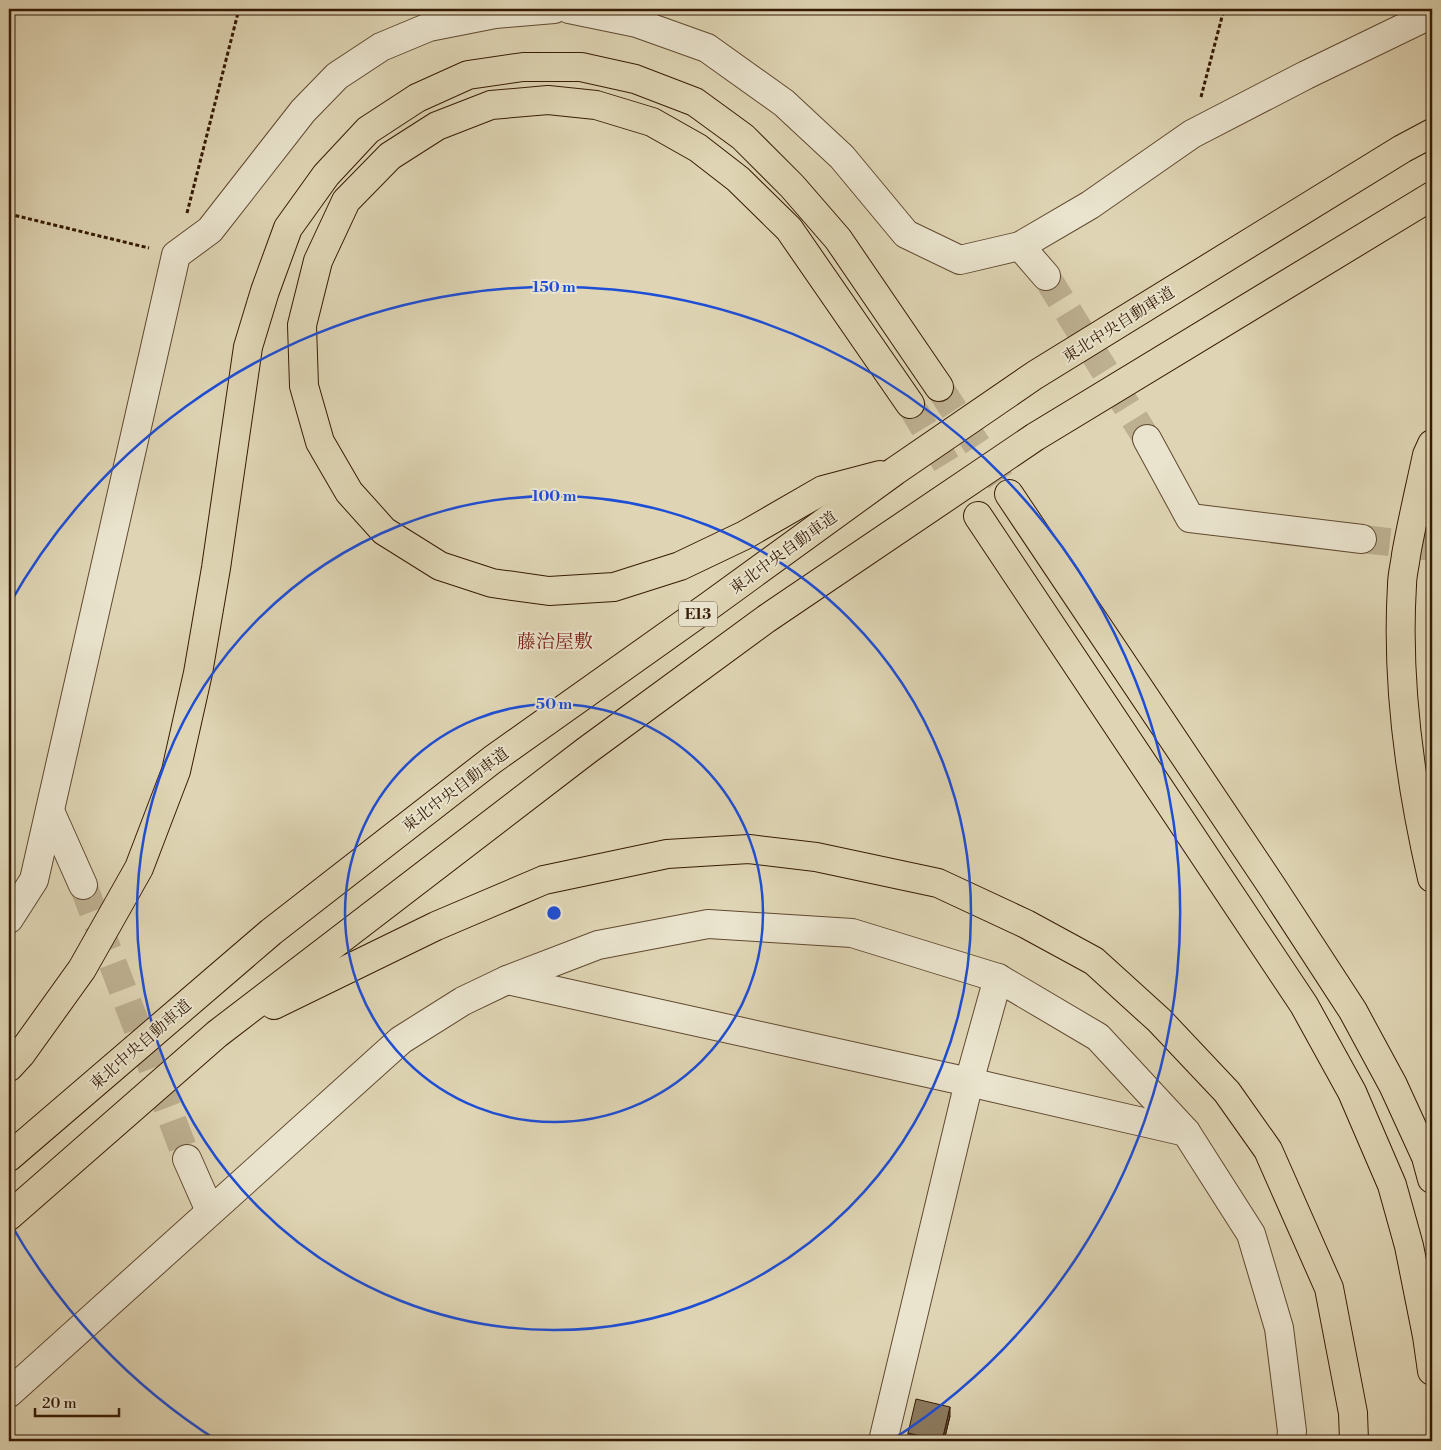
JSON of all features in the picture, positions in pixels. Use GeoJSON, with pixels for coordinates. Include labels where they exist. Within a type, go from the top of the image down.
{"type":"FeatureCollection","features":[{"type":"Feature","properties":{"kind":"highway"},"geometry":{"type":"LineString","coordinates":[[9,1067],[21,1054],[82,969],[139,868],[176,771],[198,673],[216,568],[248,348],[265,291],[288,228],[326,175],[368,130],[417,98],[468,75],[522,67],[581,67],[635,79],[695,102],[743,137],[792,186],[838,239],[939,387]]}},
{"type":"Feature","properties":{"kind":"highway"},"geometry":{"type":"LineString","coordinates":[[895,471],[823,490],[745,535],[680,566],[614,587],[550,591],[492,583],[440,566],[392,536],[348,492],[320,442],[314,423],[304,386],[302,325],[318,261],[346,201],[390,156],[437,126],[492,105],[548,100],[596,105],[652,122],[698,148],[738,179],[789,228],[910,404]]}},
{"type":"Feature","properties":{"kind":"highway","name":"東北中央自動車道"},"geometry":{"type":"LineString","coordinates":[[9,1157],[271,932],[492,760],[895,471],[1035,376],[1402,149],[1432,133]]}},
{"type":"Feature","properties":{"kind":"highway","name":"E13"},"geometry":{"type":"LineString","coordinates":[[9,1216],[217,1034],[586,752],[766,619],[1035,436],[1432,196]]}},
{"type":"Feature","properties":{"kind":"highway"},"geometry":{"type":"LineString","coordinates":[[1432,444],[1427,455],[1412,522],[1402,584],[1401,667],[1408,747],[1422,835],[1432,878]]}},
{"type":"Feature","properties":{"kind":"highway"},"geometry":{"type":"LineString","coordinates":[[1009,494],[1273,888],[1353,1011],[1393,1085],[1426,1158],[1432,1178]]}},
{"type":"Feature","properties":{"kind":"highway"},"geometry":{"type":"LineString","coordinates":[[978,516],[1304,1005],[1352,1092],[1392,1185],[1409,1246],[1432,1371]]}},
{"type":"Feature","properties":{"kind":"highway"},"geometry":{"type":"LineString","coordinates":[[217,1034],[436,926],[544,880],[667,854],[749,849],[816,857],[938,882],[1026,924],[1094,962],[1159,1020],[1227,1092],[1268,1150],[1329,1288],[1352,1412],[1354,1441]]}},
{"type":"Feature","properties":{"kind":"lane"},"geometry":{"type":"LineString","coordinates":[[9,920],[34,880],[176,255],[210,230],[303,111],[337,76],[381,47],[429,27],[495,14],[554,9]]}},
{"type":"Feature","properties":{"kind":"lane"},"geometry":{"type":"LineString","coordinates":[[569,9],[637,23],[707,48],[784,103],[842,157],[906,234],[960,260],[1020,246],[1090,204],[1192,134],[1306,75],[1432,14]]}},
{"type":"Feature","properties":{"kind":"lane"},"geometry":{"type":"LineString","coordinates":[[1020,246],[1046,276]]}},
{"type":"Feature","properties":{"kind":"lane"},"geometry":{"type":"LineString","coordinates":[[1147,439],[1190,518],[1362,539]]}},
{"type":"Feature","properties":{"kind":"lane"},"geometry":{"type":"LineString","coordinates":[[50,811],[83,885]]}},
{"type":"Feature","properties":{"kind":"lane"},"geometry":{"type":"LineString","coordinates":[[9,1392],[401,1040],[463,1001],[506,980],[598,945],[708,924],[852,933],[998,978],[1098,1037],[1186,1132],[1251,1234],[1279,1328],[1292,1431],[1291,1441]]}},
{"type":"Feature","properties":{"kind":"lane"},"geometry":{"type":"LineString","coordinates":[[883,1441],[969,1082],[998,978]]}},
{"type":"Feature","properties":{"kind":"lane"},"geometry":{"type":"LineString","coordinates":[[506,980],[1186,1132]]}},
{"type":"Feature","properties":{"kind":"lane"},"geometry":{"type":"LineString","coordinates":[[187,1159],[210,1210]]}},
{"type":"Feature","properties":{"kind":"path"},"geometry":{"type":"LineString","coordinates":[[9,214],[176,255],[239,9]]}},
{"type":"Feature","properties":{"kind":"path"},"geometry":{"type":"LineString","coordinates":[[1192,134],[1224,9]]}},
{"type":"Feature","properties":{"kind":"building"},"geometry":{"type":"Polygon","coordinates":[[[916,1399],[950,1407],[942,1441],[908,1433],[916,1399]]]}},
{"type":"Feature","properties":{"kind":"tunnel"},"geometry":{"type":"LineString","coordinates":[[1046,276],[1147,439]]}},
{"type":"Feature","properties":{"kind":"tunnel"},"geometry":{"type":"LineString","coordinates":[[939,387],[1009,494]]}},
{"type":"Feature","properties":{"kind":"tunnel"},"geometry":{"type":"LineString","coordinates":[[910,404],[978,516]]}},
{"type":"Feature","properties":{"kind":"tunnel"},"geometry":{"type":"LineString","coordinates":[[1362,539],[1432,547]]}},
{"type":"Feature","properties":{"kind":"tunnel"},"geometry":{"type":"LineString","coordinates":[[83,885],[187,1159]]}},
{"type":"Feature","properties":{"kind":"district","name":"藤治屋敷"},"geometry":{"type":"Point","coordinates":[555,641]}}]}
